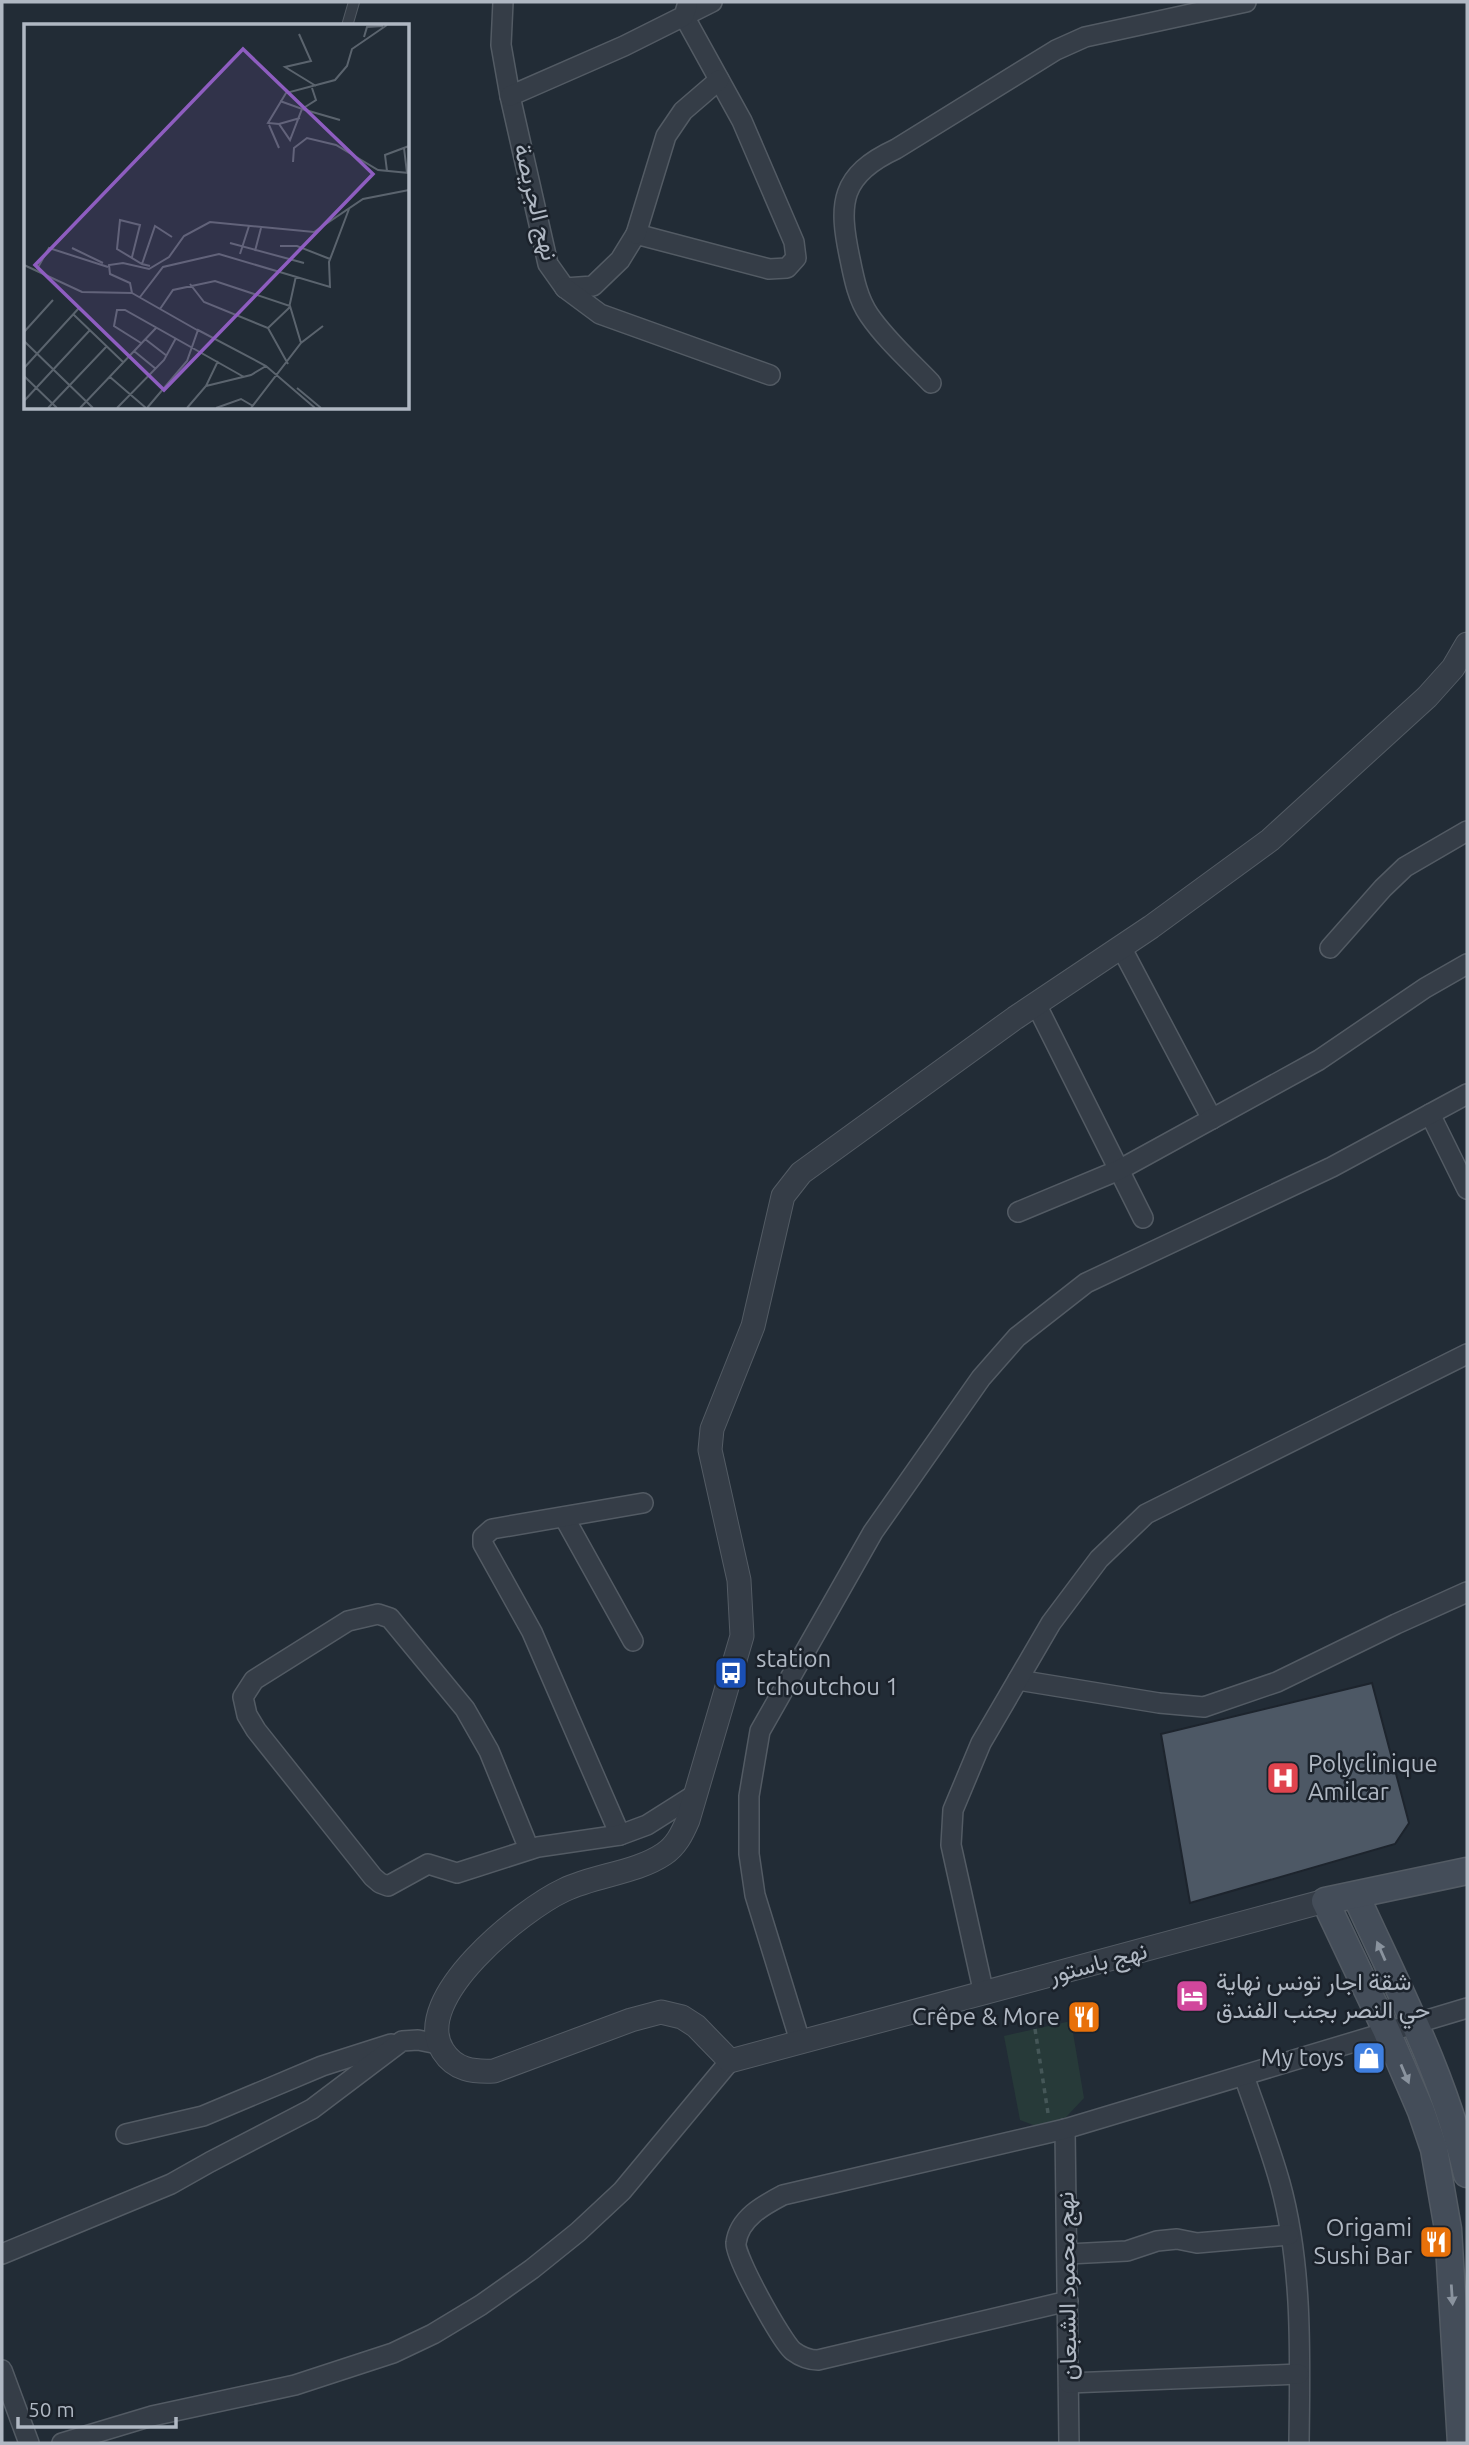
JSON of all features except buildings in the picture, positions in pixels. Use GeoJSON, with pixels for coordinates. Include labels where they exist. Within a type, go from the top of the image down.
{"type":"FeatureCollection","features":[{"type":"Feature","properties":{"kind":"main road","name":"نهج باستور"},"geometry":{"type":"LineString","coordinates":[[1325,1901],[1467,1871]]}},
{"type":"Feature","properties":{"kind":"main road"},"geometry":{"type":"LineString","coordinates":[[1356,1896],[1446,2102],[1467,2174]]}},
{"type":"Feature","properties":{"kind":"main road"},"geometry":{"type":"LineString","coordinates":[[1325,1901],[1387,2032],[1421,2111],[1434,2149],[1448,2230],[1461,2443]]}},
{"type":"Feature","properties":{"kind":"street","name":"نهج الجريصة"},"geometry":{"type":"LineString","coordinates":[[503,2],[501,44],[510,96],[548,264],[565,288],[593,286],[620,260],[636,234],[666,136],[683,111],[719,80]]}},
{"type":"Feature","properties":{"kind":"street"},"geometry":{"type":"LineString","coordinates":[[510,96],[624,46],[686,9],[712,2]]}},
{"type":"Feature","properties":{"kind":"street"},"geometry":{"type":"LineString","coordinates":[[931,383],[868,314],[858,292],[845,234],[843,208],[850,188],[861,170],[873,160],[896,149],[1056,50],[1085,37],[1246,2]]}},
{"type":"Feature","properties":{"kind":"street"},"geometry":{"type":"LineString","coordinates":[[636,234],[769,269],[787,268],[796,258],[794,242],[742,121],[719,80],[686,9]]}},
{"type":"Feature","properties":{"kind":"street"},"geometry":{"type":"LineString","coordinates":[[565,288],[600,314],[771,375]]}},
{"type":"Feature","properties":{"kind":"street"},"geometry":{"type":"LineString","coordinates":[[62,2443],[152,2416],[295,2385],[382,2357],[433,2334],[481,2305],[578,2232],[622,2191],[730,2061],[696,2026],[682,2017],[661,2012],[631,2020],[494,2071],[477,2072],[454,2064],[438,2044],[437,2017],[444,1999],[480,1953],[534,1907],[585,1881],[651,1862],[666,1853],[679,1840],[688,1820],[742,1636],[739,1580],[710,1450],[712,1429],[753,1326],[783,1196],[801,1173],[1270,840],[1427,697],[1453,668],[1467,644]]}},
{"type":"Feature","properties":{"kind":"street"},"geometry":{"type":"LineString","coordinates":[[1330,948],[1405,867],[1467,831]]}},
{"type":"Feature","properties":{"kind":"street"},"geometry":{"type":"LineString","coordinates":[[1121,947],[1212,1119]]}},
{"type":"Feature","properties":{"kind":"street"},"geometry":{"type":"LineString","coordinates":[[1018,1212],[1119,1170],[1319,1060],[1425,988],[1467,964]]}},
{"type":"Feature","properties":{"kind":"street"},"geometry":{"type":"LineString","coordinates":[[1036,1004],[1143,1218]]}},
{"type":"Feature","properties":{"kind":"street"},"geometry":{"type":"LineString","coordinates":[[800,2040],[755,1895],[749,1854],[749,1796],[760,1731],[873,1532],[982,1378],[1017,1337],[1086,1283],[1332,1167],[1467,1094]]}},
{"type":"Feature","properties":{"kind":"street"},"geometry":{"type":"LineString","coordinates":[[1430,1114],[1467,1189]]}},
{"type":"Feature","properties":{"kind":"street"},"geometry":{"type":"LineString","coordinates":[[984,1994],[951,1845],[953,1810],[981,1743],[1051,1623],[1099,1559],[1146,1514],[1467,1354]]}},
{"type":"Feature","properties":{"kind":"street"},"geometry":{"type":"LineString","coordinates":[[620,1835],[532,1632],[483,1544],[485,1533],[492,1529],[643,1503]]}},
{"type":"Feature","properties":{"kind":"street"},"geometry":{"type":"LineString","coordinates":[[564,1517],[634,1641]]}},
{"type":"Feature","properties":{"kind":"street"},"geometry":{"type":"LineString","coordinates":[[1018,1680],[1146,1702],[1204,1707],[1278,1682],[1467,1592]]}},
{"type":"Feature","properties":{"kind":"street"},"geometry":{"type":"LineString","coordinates":[[529,1849],[489,1752],[465,1709],[390,1618],[377,1614],[348,1621],[254,1680],[243,1697],[247,1715],[256,1730],[380,1883],[388,1886],[428,1864],[457,1873],[529,1849],[620,1835],[647,1825],[696,1794]]}},
{"type":"Feature","properties":{"kind":"street","name":"نهج باستور"},"geometry":{"type":"LineString","coordinates":[[730,2061],[800,2040],[984,1994],[1325,1901]]}},
{"type":"Feature","properties":{"kind":"street"},"geometry":{"type":"LineString","coordinates":[[1068,2301],[809,2360],[789,2347],[742,2265],[735,2245],[739,2229],[749,2217],[765,2204],[783,2195],[1058,2130],[1467,2008]]}},
{"type":"Feature","properties":{"kind":"street"},"geometry":{"type":"LineString","coordinates":[[126,2134],[203,2116],[322,2066],[402,2041],[418,2040],[438,2044]]}},
{"type":"Feature","properties":{"kind":"street"},"geometry":{"type":"LineString","coordinates":[[2,2254],[171,2184],[312,2109],[402,2041]]}},
{"type":"Feature","properties":{"kind":"street"},"geometry":{"type":"LineString","coordinates":[[1244,2076],[1280,2183],[1295,2269],[1300,2374],[1299,2443]]}},
{"type":"Feature","properties":{"kind":"street","name":"نهج محمود الشبعان"},"geometry":{"type":"LineString","coordinates":[[1058,2130],[1068,2254],[1069,2443]]}},
{"type":"Feature","properties":{"kind":"street"},"geometry":{"type":"LineString","coordinates":[[1068,2254],[1127,2251],[1157,2241],[1177,2239],[1197,2244],[1289,2235]]}},
{"type":"Feature","properties":{"kind":"street"},"geometry":{"type":"LineString","coordinates":[[2,2370],[29,2443]]}},
{"type":"Feature","properties":{"kind":"street"},"geometry":{"type":"LineString","coordinates":[[1069,2383],[1300,2374]]}},
{"type":"Feature","properties":{"kind":"lane"},"geometry":{"type":"LineString","coordinates":[[348,24],[354,2]]}},
{"type":"Feature","properties":{"kind":"path"},"geometry":{"type":"LineString","coordinates":[[1035,2029],[1058,2130]]}},
{"type":"Feature","properties":{"kind":"green space"},"geometry":{"type":"Polygon","coordinates":[[[1071,2021],[1084,2098],[1052,2132],[1020,2120],[1004,2036],[1071,2021]]]}},
{"type":"Feature","properties":{"kind":"place","name":"station tchoutchou 1"},"geometry":{"type":"Point","coordinates":[731,1673]}},
{"type":"Feature","properties":{"kind":"place","name":"Polyclinique Amilcar"},"geometry":{"type":"Point","coordinates":[1283,1778]}},
{"type":"Feature","properties":{"kind":"place","name":"شقة اجار تونس نهاية حي النصر بجنب الفندق"},"geometry":{"type":"Point","coordinates":[1192,1996]}},
{"type":"Feature","properties":{"kind":"place","name":"Crêpe & More"},"geometry":{"type":"Point","coordinates":[1084,2017]}},
{"type":"Feature","properties":{"kind":"place","name":"My toys"},"geometry":{"type":"Point","coordinates":[1369,2058]}},
{"type":"Feature","properties":{"kind":"place","name":"Origami Sushi Bar"},"geometry":{"type":"Point","coordinates":[1436,2242]}}]}
